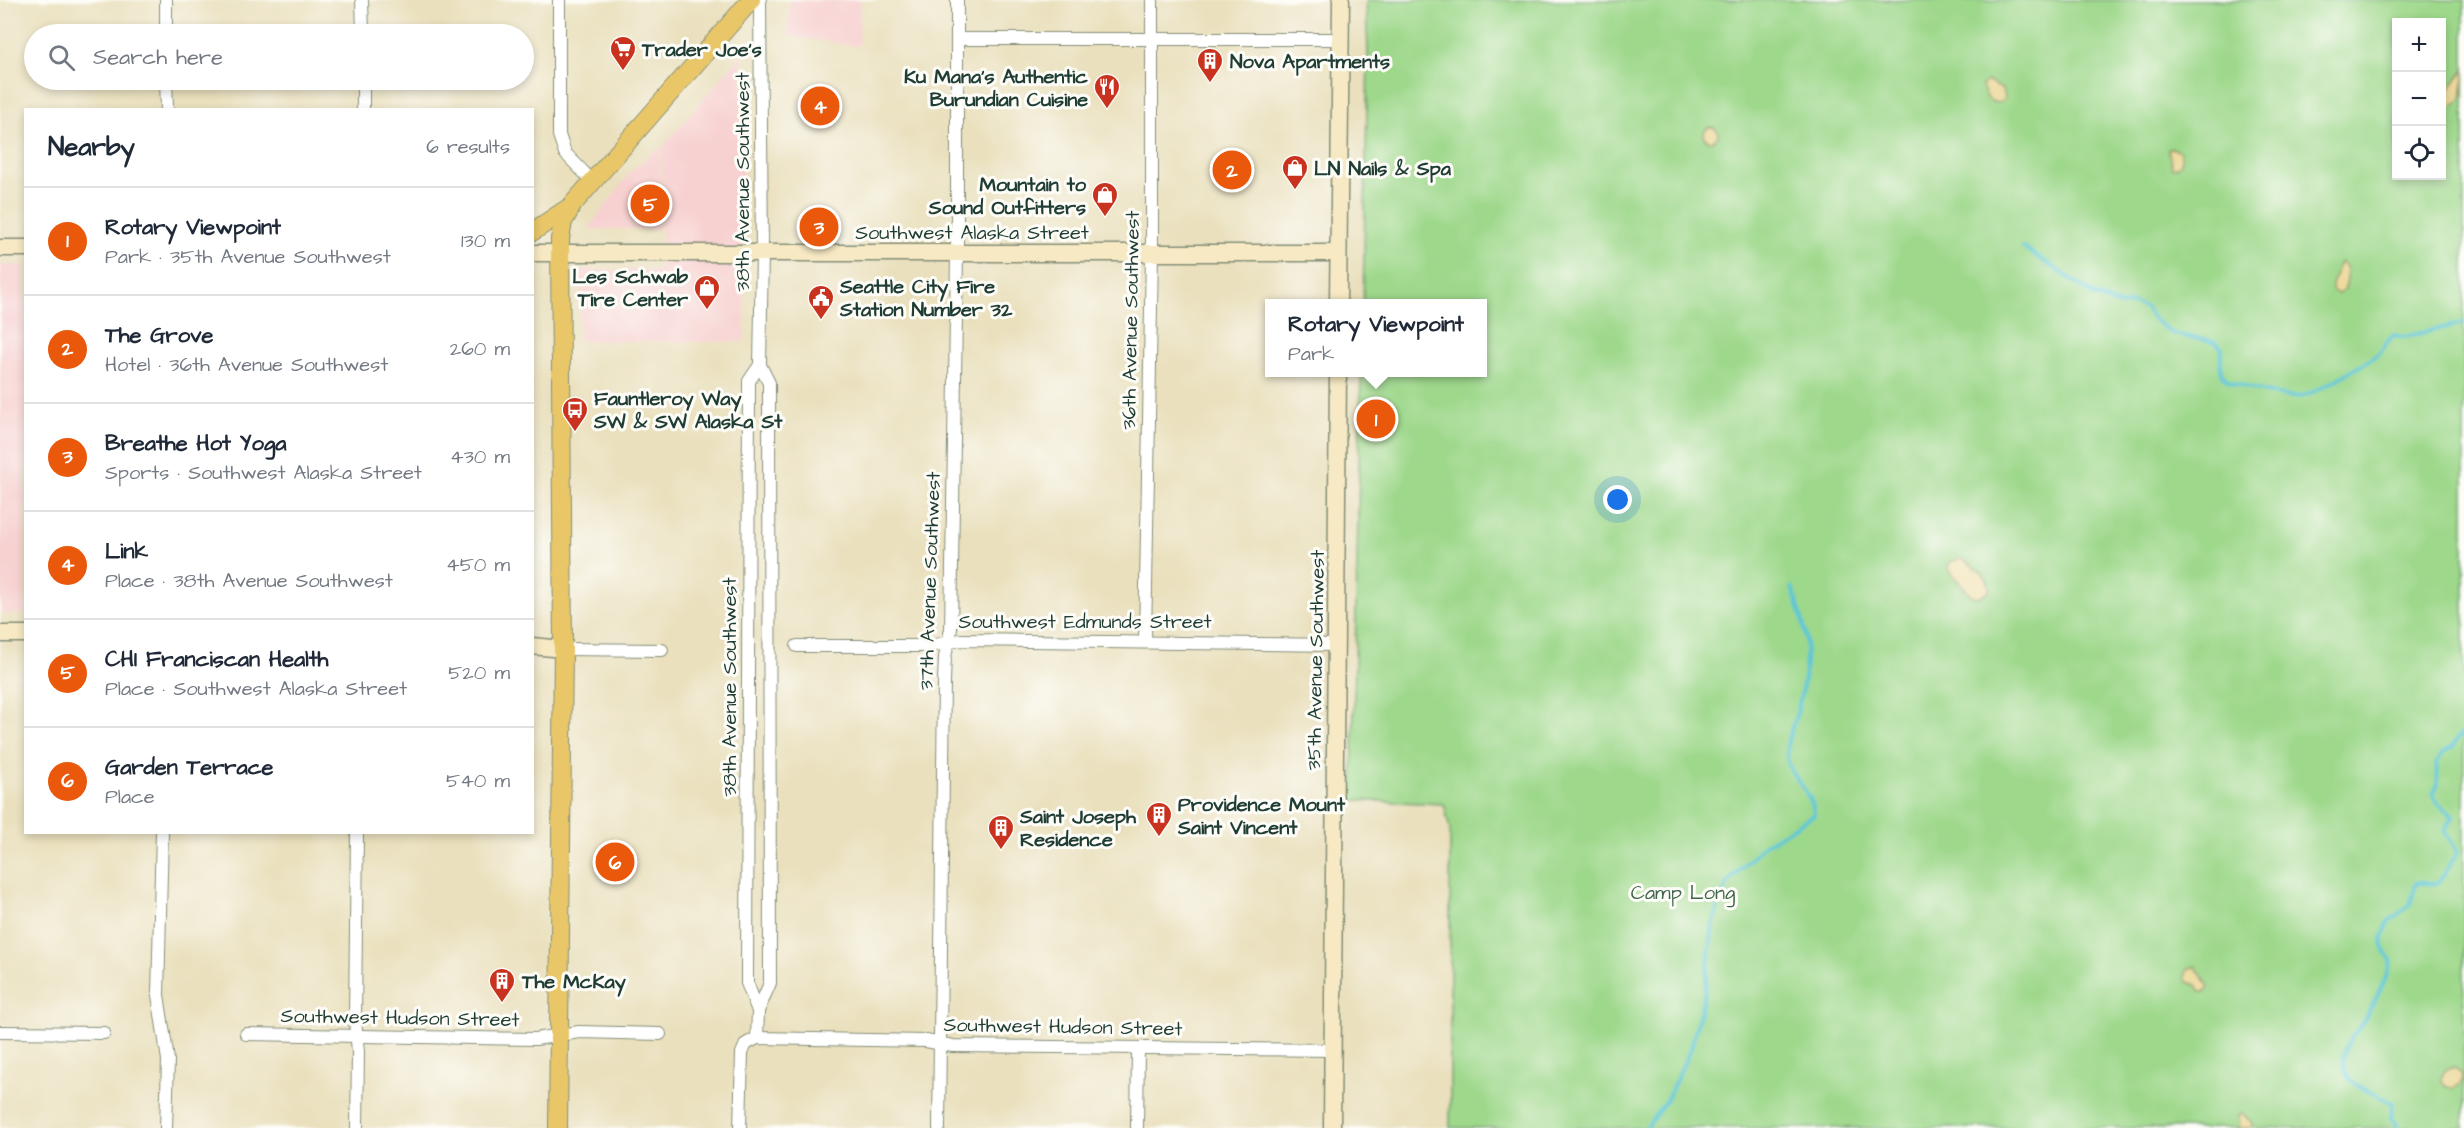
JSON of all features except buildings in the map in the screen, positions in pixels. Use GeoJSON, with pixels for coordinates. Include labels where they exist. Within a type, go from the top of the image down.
{"type":"FeatureCollection","features":[{"type":"Feature","properties":{"kind":"main road"},"geometry":{"type":"LineString","coordinates":[[558,1128],[564,649],[560,238],[563,222],[573,204],[751,0]]}},
{"type":"Feature","properties":{"kind":"main road"},"geometry":{"type":"LineString","coordinates":[[1338,299],[1341,0]]}},
{"type":"Feature","properties":{"kind":"main road"},"geometry":{"type":"LineString","coordinates":[[534,231],[573,204]]}},
{"type":"Feature","properties":{"kind":"main road"},"geometry":{"type":"LineString","coordinates":[[0,248],[24,248]]}},
{"type":"Feature","properties":{"kind":"main road","name":"Southwest Alaska Street"},"geometry":{"type":"LineString","coordinates":[[534,253],[1338,253]]}},
{"type":"Feature","properties":{"kind":"main road","name":"35th Avenue Southwest"},"geometry":{"type":"LineString","coordinates":[[1332,1128],[1338,377]]}},
{"type":"Feature","properties":{"kind":"main road"},"geometry":{"type":"LineString","coordinates":[[0,634],[24,634]]}},
{"type":"Feature","properties":{"kind":"main road"},"geometry":{"type":"LineString","coordinates":[[534,646],[564,649]]}},
{"type":"Feature","properties":{"kind":"street"},"geometry":{"type":"LineString","coordinates":[[166,0],[166,24]]}},
{"type":"Feature","properties":{"kind":"street"},"geometry":{"type":"LineString","coordinates":[[362,0],[363,24]]}},
{"type":"Feature","properties":{"kind":"street"},"geometry":{"type":"LineString","coordinates":[[559,0],[559,135],[565,153],[593,182]]}},
{"type":"Feature","properties":{"kind":"street","name":"38th Avenue Southwest"},"geometry":{"type":"LineString","coordinates":[[757,1038],[758,1011],[770,983],[769,383],[760,364],[762,253],[760,0]]}},
{"type":"Feature","properties":{"kind":"street","name":"37th Avenue Southwest"},"geometry":{"type":"LineString","coordinates":[[939,1128],[944,681],[951,617],[957,253],[957,0]]}},
{"type":"Feature","properties":{"kind":"street","name":"36th Avenue Southwest"},"geometry":{"type":"LineString","coordinates":[[1145,641],[1152,253],[1152,0]]}},
{"type":"Feature","properties":{"kind":"street"},"geometry":{"type":"LineString","coordinates":[[957,39],[1340,39]]}},
{"type":"Feature","properties":{"kind":"street"},"geometry":{"type":"LineString","coordinates":[[166,90],[167,108]]}},
{"type":"Feature","properties":{"kind":"street"},"geometry":{"type":"LineString","coordinates":[[363,90],[363,108]]}},
{"type":"Feature","properties":{"kind":"street","name":"38th Avenue Southwest"},"geometry":{"type":"LineString","coordinates":[[758,1011],[747,982],[748,646],[749,381],[760,364]]}},
{"type":"Feature","properties":{"kind":"street","name":"Southwest Edmunds Street"},"geometry":{"type":"LineString","coordinates":[[797,646],[930,646],[961,640],[1336,645]]}},
{"type":"Feature","properties":{"kind":"street"},"geometry":{"type":"LineString","coordinates":[[564,649],[662,650]]}},
{"type":"Feature","properties":{"kind":"street"},"geometry":{"type":"LineString","coordinates":[[162,834],[158,995],[168,1060],[166,1128]]}},
{"type":"Feature","properties":{"kind":"street"},"geometry":{"type":"LineString","coordinates":[[357,834],[357,1128]]}},
{"type":"Feature","properties":{"kind":"street"},"geometry":{"type":"LineString","coordinates":[[0,1032],[104,1033]]}},
{"type":"Feature","properties":{"kind":"street","name":"Southwest Hudson Street"},"geometry":{"type":"LineString","coordinates":[[246,1034],[536,1039],[579,1032],[660,1034]]}},
{"type":"Feature","properties":{"kind":"street"},"geometry":{"type":"LineString","coordinates":[[740,1128],[742,1053],[747,1044],[757,1038]]}},
{"type":"Feature","properties":{"kind":"street","name":"Southwest Hudson Street"},"geometry":{"type":"LineString","coordinates":[[757,1038],[926,1041],[953,1046],[1332,1050]]}},
{"type":"Feature","properties":{"kind":"street"},"geometry":{"type":"LineString","coordinates":[[1137,1128],[1138,1048]]}},
{"type":"Feature","properties":{"kind":"shaded area"},"geometry":{"type":"Polygon","coordinates":[[[789,0],[860,0],[859,46],[788,36],[789,0]]]}},
{"type":"Feature","properties":{"kind":"shaded area"},"geometry":{"type":"Polygon","coordinates":[[[742,54],[745,342],[579,341],[582,270],[661,270],[662,147],[742,54]]]}},
{"type":"Feature","properties":{"kind":"shaded area"},"geometry":{"type":"Polygon","coordinates":[[[660,146],[660,229],[588,229],[632,170],[660,146]]]}},
{"type":"Feature","properties":{"kind":"shaded area"},"geometry":{"type":"Polygon","coordinates":[[[0,265],[24,265],[24,614],[0,613],[0,265]]]}},
{"type":"Feature","properties":{"kind":"green space","name":"Camp Long"},"geometry":{"type":"Polygon","coordinates":[[[1366,0],[2464,0],[2464,1128],[1450,1128],[1450,830],[1444,804],[1352,800],[1361,377],[1487,377],[1487,299],[1363,299],[1368,53],[1366,0]]]}},
{"type":"Feature","properties":{"kind":"sand"},"geometry":{"type":"Polygon","coordinates":[[[2464,70],[2462,95],[2457,104],[2447,108],[2446,94],[2464,70]]]}},
{"type":"Feature","properties":{"kind":"sand"},"geometry":{"type":"Polygon","coordinates":[[[1987,81],[2002,89],[2004,99],[2001,102],[1993,102],[1986,96],[1982,86],[1987,81]]]}},
{"type":"Feature","properties":{"kind":"sand"},"geometry":{"type":"Polygon","coordinates":[[[1708,127],[1714,127],[1718,134],[1714,141],[1708,141],[1704,137],[1704,131],[1708,127]]]}},
{"type":"Feature","properties":{"kind":"sand"},"geometry":{"type":"Polygon","coordinates":[[[2172,148],[2180,152],[2182,160],[2179,166],[2174,168],[2168,149],[2172,148]]]}},
{"type":"Feature","properties":{"kind":"sand"},"geometry":{"type":"Polygon","coordinates":[[[2342,262],[2346,267],[2347,278],[2345,289],[2338,294],[2332,290],[2332,285],[2339,263],[2342,262]]]}},
{"type":"Feature","properties":{"kind":"sand"},"geometry":{"type":"Polygon","coordinates":[[[1961,558],[1984,576],[1989,585],[1989,591],[1979,597],[1972,596],[1950,571],[1948,567],[1950,562],[1961,558]]]}},
{"type":"Feature","properties":{"kind":"sand"},"geometry":{"type":"Polygon","coordinates":[[[2195,966],[2209,986],[2205,992],[2201,992],[2197,985],[2187,982],[2185,978],[2187,970],[2195,966]]]}},
{"type":"Feature","properties":{"kind":"sand"},"geometry":{"type":"Polygon","coordinates":[[[2452,1068],[2459,1071],[2462,1078],[2459,1085],[2452,1088],[2445,1085],[2442,1078],[2445,1071],[2452,1068]]]}},
{"type":"Feature","properties":{"kind":"sand"},"geometry":{"type":"Polygon","coordinates":[[[2242,1113],[2252,1123],[2252,1128],[2238,1128],[2240,1121],[2238,1115],[2242,1113]]]}},
{"type":"Feature","properties":{"kind":"waterway"},"geometry":{"type":"LineString","coordinates":[[2023,247],[2097,297],[2122,306],[2133,303],[2146,308],[2153,319],[2173,334],[2216,342],[2222,349],[2220,365],[2227,380],[2282,396],[2304,395],[2339,378],[2379,353],[2393,335],[2404,337],[2464,323]]}},
{"type":"Feature","properties":{"kind":"waterway"},"geometry":{"type":"LineString","coordinates":[[1646,1128],[1667,1099],[1691,1048],[1705,991],[1712,930],[1720,900],[1729,881],[1764,845],[1814,815],[1810,799],[1792,773],[1787,758],[1787,745],[1800,699],[1806,657],[1806,637],[1792,587]]}},
{"type":"Feature","properties":{"kind":"waterway"},"geometry":{"type":"LineString","coordinates":[[2398,1128],[2391,1117],[2393,1103],[2363,1089],[2352,1081],[2346,1071],[2343,1056],[2380,991],[2386,976],[2391,960],[2384,952],[2382,939],[2389,921],[2410,905],[2416,883],[2438,883],[2458,853],[2445,832],[2453,816],[2437,804],[2433,793],[2438,781],[2436,764],[2442,754],[2453,747],[2457,738],[2464,731]]}},
{"type":"Feature","properties":{"kind":"place","name":"Trader Joe's"},"geometry":{"type":"Point","coordinates":[623,72]}},
{"type":"Feature","properties":{"kind":"place","name":"Nova Apartments"},"geometry":{"type":"Point","coordinates":[1210,84]}},
{"type":"Feature","properties":{"kind":"place","name":"Link"},"geometry":{"type":"Point","coordinates":[820,106]}},
{"type":"Feature","properties":{"kind":"place","name":"Ku Mana’s Authentic Burundian Cuisine"},"geometry":{"type":"Point","coordinates":[1107,110]}},
{"type":"Feature","properties":{"kind":"place","name":"The Grove"},"geometry":{"type":"Point","coordinates":[1232,170]}},
{"type":"Feature","properties":{"kind":"place","name":"LN Nails & Spa"},"geometry":{"type":"Point","coordinates":[1295,191]}},
{"type":"Feature","properties":{"kind":"place","name":"CHI Franciscan Health"},"geometry":{"type":"Point","coordinates":[650,204]}},
{"type":"Feature","properties":{"kind":"place","name":"Mountain to Sound Outfitters"},"geometry":{"type":"Point","coordinates":[1105,218]}},
{"type":"Feature","properties":{"kind":"place","name":"Breathe Hot Yoga"},"geometry":{"type":"Point","coordinates":[819,227]}},
{"type":"Feature","properties":{"kind":"place","name":"Les Schwab Tire Center"},"geometry":{"type":"Point","coordinates":[707,311]}},
{"type":"Feature","properties":{"kind":"place","name":"Seattle City Fire Station Number 32"},"geometry":{"type":"Point","coordinates":[821,321]}},
{"type":"Feature","properties":{"kind":"place","name":"Rotary Viewpoint"},"geometry":{"type":"Point","coordinates":[1376,419]}},
{"type":"Feature","properties":{"kind":"place","name":"Fauntleroy Way SW & SW Alaska St"},"geometry":{"type":"Point","coordinates":[575,433]}},
{"type":"Feature","properties":{"kind":"place","name":"Providence Mount Saint Vincent"},"geometry":{"type":"Point","coordinates":[1159,838]}},
{"type":"Feature","properties":{"kind":"place","name":"Saint Joseph Residence"},"geometry":{"type":"Point","coordinates":[1001,851]}},
{"type":"Feature","properties":{"kind":"place","name":"Garden Terrace"},"geometry":{"type":"Point","coordinates":[615,862]}},
{"type":"Feature","properties":{"kind":"place","name":"The McKay"},"geometry":{"type":"Point","coordinates":[502,1004]}}]}
